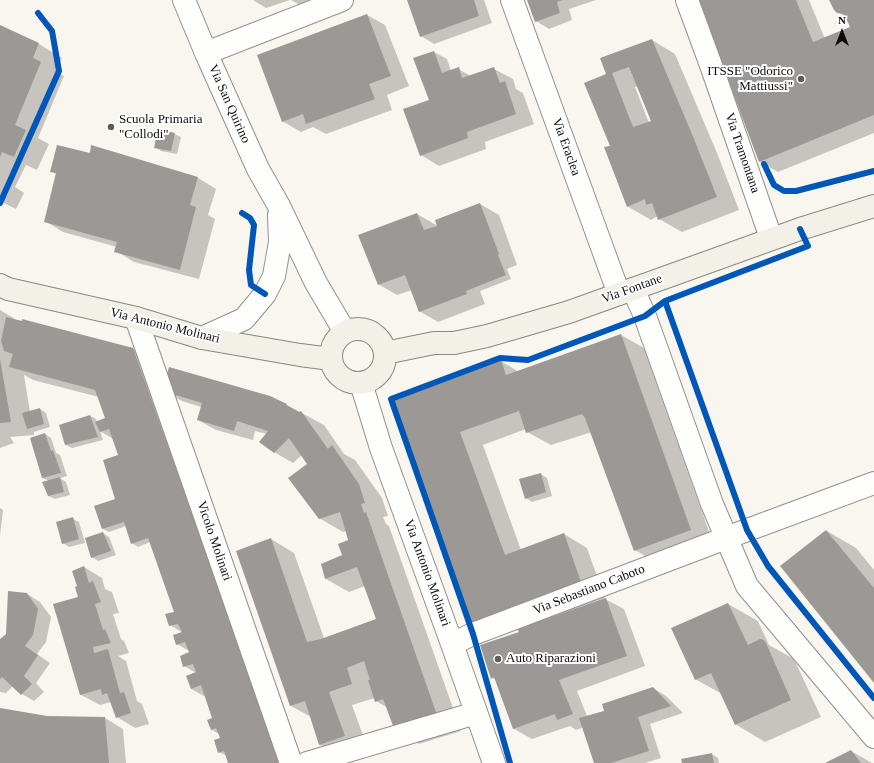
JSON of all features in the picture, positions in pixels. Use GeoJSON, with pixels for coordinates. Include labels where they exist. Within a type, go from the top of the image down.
{"type":"FeatureCollection","features":[{"type":"Feature","properties":{"kind":"street","name":"Via San Quirino"},"geometry":{"type":"LineString","coordinates":[[184,0],[258,169],[279,206],[316,283],[345,332]]}},
{"type":"Feature","properties":{"kind":"street"},"geometry":{"type":"LineString","coordinates":[[206,53],[342,0]]}},
{"type":"Feature","properties":{"kind":"street","name":"Via Eraclea"},"geometry":{"type":"LineString","coordinates":[[512,0],[626,291]]}},
{"type":"Feature","properties":{"kind":"street","name":"Via Tramontana"},"geometry":{"type":"LineString","coordinates":[[687,0],[771,238]]}},
{"type":"Feature","properties":{"kind":"street","name":"Via San Quirino"},"geometry":{"type":"LineString","coordinates":[[202,338],[244,319],[265,294],[274,276],[280,242],[279,206]]}},
{"type":"Feature","properties":{"kind":"street","name":"Via Fontane"},"geometry":{"type":"LineString","coordinates":[[385,354],[434,343],[454,343],[487,336],[569,312],[771,238],[857,210],[874,206]]}},
{"type":"Feature","properties":{"kind":"street","name":"Via Antonio Molinari"},"geometry":{"type":"LineString","coordinates":[[0,286],[136,318],[202,338],[331,359]]}},
{"type":"Feature","properties":{"kind":"street"},"geometry":{"type":"LineString","coordinates":[[626,291],[645,316],[726,538],[747,586],[831,688],[874,737]]}},
{"type":"Feature","properties":{"kind":"street","name":"Vicolo Molinari"},"geometry":{"type":"LineString","coordinates":[[136,318],[291,763]]}},
{"type":"Feature","properties":{"kind":"street"},"geometry":{"type":"LineString","coordinates":[[359,329],[368,331],[376,336],[382,344],[385,354],[384,363],[378,374],[370,380],[361,383],[349,381],[340,377],[334,368],[331,359],[332,350],[338,338],[345,332],[359,329]]}},
{"type":"Feature","properties":{"kind":"street","name":"Via Antonio Molinari"},"geometry":{"type":"LineString","coordinates":[[361,383],[381,448],[494,763]]}},
{"type":"Feature","properties":{"kind":"street","name":"Via Sebastiano Caboto"},"geometry":{"type":"LineString","coordinates":[[452,644],[473,634],[726,538],[874,484]]}},
{"type":"Feature","properties":{"kind":"street"},"geometry":{"type":"LineString","coordinates":[[307,763],[476,713]]}},
{"type":"Feature","properties":{"kind":"building"},"geometry":{"type":"Polygon","coordinates":[[[407,0],[474,0],[479,16],[420,37],[407,0]]]}},
{"type":"Feature","properties":{"kind":"building"},"geometry":{"type":"Polygon","coordinates":[[[527,0],[563,0],[557,2],[560,13],[535,22],[527,0]]]}},
{"type":"Feature","properties":{"kind":"building","name":"ITSSE \"Odorico Mattiussi\""},"geometry":{"type":"Polygon","coordinates":[[[698,0],[796,0],[813,42],[850,27],[844,14],[837,13],[829,0],[874,0],[874,115],[759,162],[698,0]]]}},
{"type":"Feature","properties":{"kind":"building"},"geometry":{"type":"Polygon","coordinates":[[[367,14],[391,76],[369,84],[375,99],[306,124],[303,114],[282,122],[257,55],[367,14]]]}},
{"type":"Feature","properties":{"kind":"building"},"geometry":{"type":"Polygon","coordinates":[[[0,25],[39,43],[33,58],[41,62],[15,125],[26,130],[14,157],[2,152],[0,157],[0,25]]]}},
{"type":"Feature","properties":{"kind":"building"},"geometry":{"type":"Polygon","coordinates":[[[652,39],[717,197],[658,220],[652,203],[646,205],[645,199],[627,207],[604,147],[610,146],[584,83],[606,74],[600,58],[652,39]],[[629,67],[612,73],[633,127],[651,121],[629,67]]]}},
{"type":"Feature","properties":{"kind":"building"},"geometry":{"type":"Polygon","coordinates":[[[434,51],[442,73],[459,67],[462,78],[494,67],[500,83],[505,81],[516,114],[467,132],[468,138],[420,156],[403,109],[429,100],[413,58],[434,51]]]}},
{"type":"Feature","properties":{"kind":"building"},"geometry":{"type":"Polygon","coordinates":[[[158,129],[175,133],[171,151],[154,148],[158,129]]]}},
{"type":"Feature","properties":{"kind":"building"},"geometry":{"type":"Polygon","coordinates":[[[57,145],[90,153],[91,145],[198,177],[190,205],[196,207],[180,270],[114,252],[117,242],[44,222],[56,173],[50,172],[57,145]]]}},
{"type":"Feature","properties":{"kind":"building"},"geometry":{"type":"Polygon","coordinates":[[[480,203],[506,275],[466,291],[467,294],[419,312],[405,275],[378,285],[358,235],[417,213],[424,230],[437,226],[435,220],[480,203]]]}},
{"type":"Feature","properties":{"kind":"building"},"geometry":{"type":"Polygon","coordinates":[[[6,317],[22,321],[22,319],[133,348],[281,763],[228,763],[224,751],[218,753],[214,740],[220,738],[216,728],[211,730],[207,720],[212,718],[201,685],[191,689],[186,676],[196,672],[193,664],[183,667],[180,656],[189,652],[185,642],[176,645],[173,635],[182,632],[178,624],[169,626],[165,614],[174,612],[148,538],[131,544],[124,522],[102,529],[94,506],[115,499],[103,460],[118,455],[109,429],[100,432],[95,422],[105,418],[95,390],[9,367],[13,354],[4,351],[1,341],[6,317]]]}},
{"type":"Feature","properties":{"kind":"building"},"geometry":{"type":"Polygon","coordinates":[[[621,334],[691,530],[634,551],[585,418],[582,414],[526,433],[519,411],[460,432],[505,555],[564,533],[582,585],[472,625],[392,400],[501,360],[506,375],[621,334]]]}},
{"type":"Feature","properties":{"kind":"building"},"geometry":{"type":"Polygon","coordinates":[[[0,359],[11,422],[0,423],[0,359]]]}},
{"type":"Feature","properties":{"kind":"building"},"geometry":{"type":"Polygon","coordinates":[[[169,367],[270,396],[287,404],[286,405],[299,412],[301,411],[328,449],[332,445],[359,484],[365,503],[361,504],[364,513],[366,512],[438,718],[395,731],[383,699],[375,702],[364,661],[347,668],[352,684],[329,692],[345,736],[319,745],[305,701],[290,706],[236,551],[271,538],[307,642],[321,639],[376,619],[357,567],[325,579],[321,564],[342,555],[338,544],[348,540],[340,512],[319,519],[288,478],[307,464],[289,438],[274,453],[259,442],[268,431],[237,421],[234,431],[197,420],[202,403],[162,391],[169,367]]]}},
{"type":"Feature","properties":{"kind":"building"},"geometry":{"type":"Polygon","coordinates":[[[40,408],[44,424],[27,429],[22,413],[40,408]]]}},
{"type":"Feature","properties":{"kind":"building"},"geometry":{"type":"Polygon","coordinates":[[[90,415],[98,437],[65,445],[59,425],[90,415]]]}},
{"type":"Feature","properties":{"kind":"building"},"geometry":{"type":"Polygon","coordinates":[[[45,433],[61,473],[42,478],[30,438],[45,433]]]}},
{"type":"Feature","properties":{"kind":"building"},"geometry":{"type":"Polygon","coordinates":[[[541,473],[546,492],[525,499],[519,479],[541,473]]]}},
{"type":"Feature","properties":{"kind":"building"},"geometry":{"type":"Polygon","coordinates":[[[60,477],[64,492],[48,496],[42,482],[60,477]]]}},
{"type":"Feature","properties":{"kind":"building"},"geometry":{"type":"Polygon","coordinates":[[[73,517],[79,539],[62,544],[56,522],[73,517]]]}},
{"type":"Feature","properties":{"kind":"building"},"geometry":{"type":"Polygon","coordinates":[[[826,530],[874,588],[874,683],[780,566],[826,530]]]}},
{"type":"Feature","properties":{"kind":"building"},"geometry":{"type":"Polygon","coordinates":[[[103,532],[111,551],[91,558],[85,538],[103,532]]]}},
{"type":"Feature","properties":{"kind":"building"},"geometry":{"type":"Polygon","coordinates":[[[84,566],[89,583],[93,581],[101,602],[95,604],[103,630],[105,629],[111,643],[93,647],[94,653],[108,649],[120,693],[124,692],[131,713],[116,718],[107,693],[102,695],[101,689],[80,695],[53,604],[78,597],[75,587],[77,586],[72,571],[84,566]]]}},
{"type":"Feature","properties":{"kind":"building"},"geometry":{"type":"Polygon","coordinates":[[[8,591],[27,593],[38,609],[33,635],[25,646],[38,655],[24,676],[32,684],[21,695],[2,677],[0,679],[0,639],[6,634],[8,591]]]}},
{"type":"Feature","properties":{"kind":"building"},"geometry":{"type":"Polygon","coordinates":[[[606,598],[627,656],[559,680],[573,714],[557,720],[555,714],[513,729],[494,677],[491,679],[480,645],[519,632],[517,629],[606,598]]]}},
{"type":"Feature","properties":{"kind":"building"},"geometry":{"type":"Polygon","coordinates":[[[728,603],[748,645],[760,639],[764,640],[766,643],[791,700],[735,725],[711,673],[695,680],[671,628],[728,603]]]}},
{"type":"Feature","properties":{"kind":"building"},"geometry":{"type":"Polygon","coordinates":[[[653,687],[671,706],[638,717],[649,751],[611,763],[594,763],[579,718],[604,711],[602,704],[653,687]]]}},
{"type":"Feature","properties":{"kind":"building"},"geometry":{"type":"Polygon","coordinates":[[[0,708],[47,716],[105,717],[109,763],[0,763],[0,708]]]}},
{"type":"Feature","properties":{"kind":"building"},"geometry":{"type":"Polygon","coordinates":[[[851,750],[861,763],[825,763],[851,750]]]}},
{"type":"Feature","properties":{"kind":"building"},"geometry":{"type":"Polygon","coordinates":[[[712,753],[714,763],[682,763],[681,759],[712,753]]]}},
{"type":"Feature","properties":{"kind":"cycle path"},"geometry":{"type":"LineString","coordinates":[[0,203],[59,71],[52,31],[38,13]]}},
{"type":"Feature","properties":{"kind":"cycle path"},"geometry":{"type":"LineString","coordinates":[[764,164],[774,185],[784,191],[796,191],[874,171]]}},
{"type":"Feature","properties":{"kind":"cycle path"},"geometry":{"type":"LineString","coordinates":[[242,213],[250,218],[254,225],[249,270],[251,285],[265,294]]}},
{"type":"Feature","properties":{"kind":"cycle path"},"geometry":{"type":"LineString","coordinates":[[510,763],[473,634],[391,399],[500,358],[528,360],[645,316],[665,301],[808,246],[800,229]]}},
{"type":"Feature","properties":{"kind":"cycle path"},"geometry":{"type":"LineString","coordinates":[[665,301],[747,530],[768,566],[874,698]]}},
{"type":"Feature","properties":{"kind":"place","name":"ITSSE \"Odorico Mattiussi\""},"geometry":{"type":"Point","coordinates":[801,79]}},
{"type":"Feature","properties":{"kind":"place","name":"Scuola Primaria \"Collodi\""},"geometry":{"type":"Point","coordinates":[111,127]}},
{"type":"Feature","properties":{"kind":"place","name":"Auto Riparazioni"},"geometry":{"type":"Point","coordinates":[498,659]}}]}
